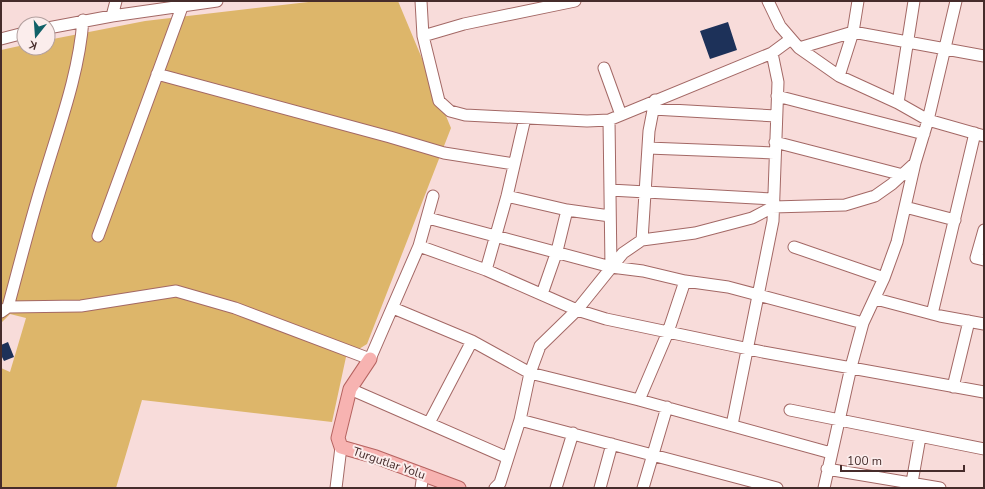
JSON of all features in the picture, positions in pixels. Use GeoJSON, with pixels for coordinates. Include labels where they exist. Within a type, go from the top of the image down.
{"type":"FeatureCollection","features":[{"type":"Feature","properties":{"kind":"main road","name":"Turgutlar Yolu"},"geometry":{"type":"LineString","coordinates":[[370,359],[350,389],[338,438],[341,447],[376,457],[459,488]]}},
{"type":"Feature","properties":{"kind":"street"},"geometry":{"type":"LineString","coordinates":[[112,16],[116,1]]}},
{"type":"Feature","properties":{"kind":"street"},"geometry":{"type":"LineString","coordinates":[[56,26],[83,20],[217,1]]}},
{"type":"Feature","properties":{"kind":"street"},"geometry":{"type":"LineString","coordinates":[[421,1],[423,36],[427,59],[439,101],[450,111],[465,116],[587,122],[609,120],[654,105],[772,53],[791,39]]}},
{"type":"Feature","properties":{"kind":"street"},"geometry":{"type":"LineString","coordinates":[[423,36],[464,24],[575,1]]}},
{"type":"Feature","properties":{"kind":"street"},"geometry":{"type":"LineString","coordinates":[[768,1],[780,26],[799,48],[839,76],[898,103],[928,120],[982,135],[955,220],[932,314]]}},
{"type":"Feature","properties":{"kind":"street"},"geometry":{"type":"LineString","coordinates":[[839,76],[854,32],[858,1]]}},
{"type":"Feature","properties":{"kind":"street"},"geometry":{"type":"LineString","coordinates":[[898,103],[914,1]]}},
{"type":"Feature","properties":{"kind":"street"},"geometry":{"type":"LineString","coordinates":[[824,488],[838,421],[863,323],[876,299],[897,242],[915,163],[928,120],[956,1]]}},
{"type":"Feature","properties":{"kind":"street"},"geometry":{"type":"LineString","coordinates":[[98,236],[182,7]]}},
{"type":"Feature","properties":{"kind":"street"},"geometry":{"type":"LineString","coordinates":[[83,20],[82,43],[72,86],[4,309],[81,306],[176,291],[235,308],[370,359],[419,246],[433,196]]}},
{"type":"Feature","properties":{"kind":"street"},"geometry":{"type":"LineString","coordinates":[[799,48],[854,32],[984,56]]}},
{"type":"Feature","properties":{"kind":"street"},"geometry":{"type":"LineString","coordinates":[[1,38],[16,35]]}},
{"type":"Feature","properties":{"kind":"street"},"geometry":{"type":"LineString","coordinates":[[732,425],[773,221],[774,148],[778,82],[772,53]]}},
{"type":"Feature","properties":{"kind":"street"},"geometry":{"type":"LineString","coordinates":[[604,68],[621,115]]}},
{"type":"Feature","properties":{"kind":"street"},"geometry":{"type":"LineString","coordinates":[[157,74],[444,153],[514,164]]}},
{"type":"Feature","properties":{"kind":"street"},"geometry":{"type":"LineString","coordinates":[[777,96],[924,134]]}},
{"type":"Feature","properties":{"kind":"street"},"geometry":{"type":"LineString","coordinates":[[654,105],[776,116]]}},
{"type":"Feature","properties":{"kind":"street"},"geometry":{"type":"LineString","coordinates":[[642,240],[648,148],[654,105]]}},
{"type":"Feature","properties":{"kind":"street"},"geometry":{"type":"LineString","coordinates":[[486,270],[497,235],[525,118]]}},
{"type":"Feature","properties":{"kind":"street"},"geometry":{"type":"LineString","coordinates":[[609,120],[611,267]]}},
{"type":"Feature","properties":{"kind":"street"},"geometry":{"type":"LineString","coordinates":[[648,148],[774,148],[903,175]]}},
{"type":"Feature","properties":{"kind":"street"},"geometry":{"type":"LineString","coordinates":[[610,190],[773,203],[844,205],[875,196],[903,175],[915,163]]}},
{"type":"Feature","properties":{"kind":"street"},"geometry":{"type":"LineString","coordinates":[[507,196],[567,210],[610,216]]}},
{"type":"Feature","properties":{"kind":"street"},"geometry":{"type":"LineString","coordinates":[[495,488],[500,483],[508,458],[520,420],[530,373],[540,346],[577,310],[623,253],[642,240],[695,232],[752,218],[773,203]]}},
{"type":"Feature","properties":{"kind":"street"},"geometry":{"type":"LineString","coordinates":[[905,207],[955,220]]}},
{"type":"Feature","properties":{"kind":"street"},"geometry":{"type":"LineString","coordinates":[[542,294],[557,251],[567,210]]}},
{"type":"Feature","properties":{"kind":"street"},"geometry":{"type":"LineString","coordinates":[[428,218],[557,251],[611,267],[643,271],[685,281],[728,287],[863,323]]}},
{"type":"Feature","properties":{"kind":"street"},"geometry":{"type":"LineString","coordinates":[[984,230],[976,258],[984,260]]}},
{"type":"Feature","properties":{"kind":"street"},"geometry":{"type":"LineString","coordinates":[[419,246],[486,270],[577,310],[606,320],[748,349],[984,392]]}},
{"type":"Feature","properties":{"kind":"street"},"geometry":{"type":"LineString","coordinates":[[794,247],[884,278]]}},
{"type":"Feature","properties":{"kind":"street"},"geometry":{"type":"LineString","coordinates":[[639,400],[668,332],[685,281]]}},
{"type":"Feature","properties":{"kind":"street"},"geometry":{"type":"LineString","coordinates":[[876,299],[932,314],[984,324]]}},
{"type":"Feature","properties":{"kind":"street"},"geometry":{"type":"LineString","coordinates":[[393,308],[472,341],[530,373],[639,400],[831,453]]}},
{"type":"Feature","properties":{"kind":"street"},"geometry":{"type":"LineString","coordinates":[[954,387],[969,321]]}},
{"type":"Feature","properties":{"kind":"street"},"geometry":{"type":"LineString","coordinates":[[429,423],[472,341]]}},
{"type":"Feature","properties":{"kind":"street"},"geometry":{"type":"LineString","coordinates":[[350,389],[508,458]]}},
{"type":"Feature","properties":{"kind":"street"},"geometry":{"type":"LineString","coordinates":[[643,488],[667,408]]}},
{"type":"Feature","properties":{"kind":"street"},"geometry":{"type":"LineString","coordinates":[[790,410],[814,414],[838,421],[984,449]]}},
{"type":"Feature","properties":{"kind":"street"},"geometry":{"type":"LineString","coordinates":[[520,420],[777,488]]}},
{"type":"Feature","properties":{"kind":"street"},"geometry":{"type":"LineString","coordinates":[[556,488],[573,433]]}},
{"type":"Feature","properties":{"kind":"street"},"geometry":{"type":"LineString","coordinates":[[911,486],[920,437]]}},
{"type":"Feature","properties":{"kind":"street"},"geometry":{"type":"LineString","coordinates":[[600,488],[612,444]]}},
{"type":"Feature","properties":{"kind":"street"},"geometry":{"type":"LineString","coordinates":[[336,488],[341,447]]}},
{"type":"Feature","properties":{"kind":"street"},"geometry":{"type":"LineString","coordinates":[[827,469],[911,486],[940,488]]}},
{"type":"Feature","properties":{"kind":"street"},"geometry":{"type":"LineString","coordinates":[[420,488],[423,474]]}},
{"type":"Feature","properties":{"kind":"shaded area"},"geometry":{"type":"Polygon","coordinates":[[[317,1],[398,1],[451,128],[367,344],[346,357],[332,422],[142,400],[116,488],[1,488],[1,368],[10,372],[26,318],[10,314],[1,323],[1,50],[16,47],[16,56],[56,56],[56,38],[145,21],[317,1]]]}},
{"type":"Feature","properties":{"kind":"building"},"geometry":{"type":"Polygon","coordinates":[[[728,22],[737,50],[710,59],[700,31],[728,22]]]}},
{"type":"Feature","properties":{"kind":"building"},"geometry":{"type":"Polygon","coordinates":[[[8,342],[14,357],[4,361],[1,355],[1,345],[8,342]]]}}]}
